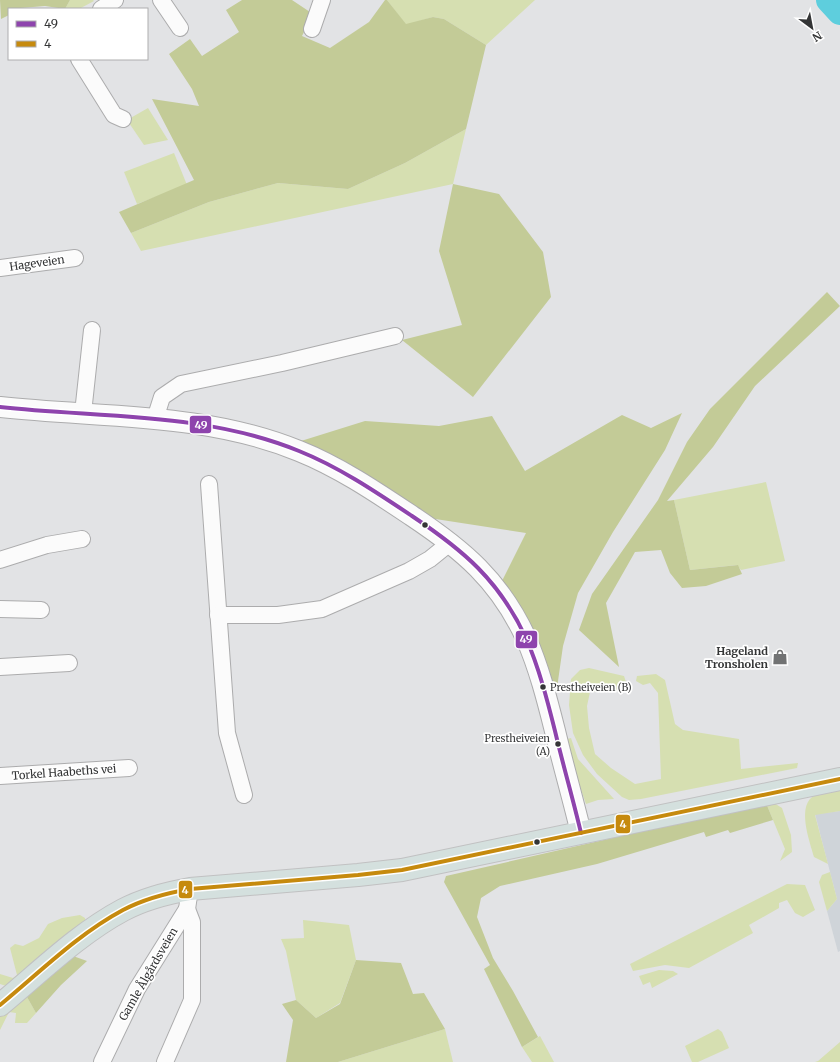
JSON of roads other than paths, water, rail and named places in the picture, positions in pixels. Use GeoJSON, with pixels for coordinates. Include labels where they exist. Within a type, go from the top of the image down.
{"type":"FeatureCollection","features":[{"type":"Feature","properties":{"kind":"main road"},"geometry":{"type":"LineString","coordinates":[[0,1005],[76,942],[111,917],[142,901],[189,899],[402,870],[840,779]]}},
{"type":"Feature","properties":{"kind":"street"},"geometry":{"type":"LineString","coordinates":[[103,8],[115,0]]}},
{"type":"Feature","properties":{"kind":"street"},"geometry":{"type":"LineString","coordinates":[[162,0],[180,28]]}},
{"type":"Feature","properties":{"kind":"street"},"geometry":{"type":"LineString","coordinates":[[312,29],[322,0]]}},
{"type":"Feature","properties":{"kind":"street"},"geometry":{"type":"LineString","coordinates":[[80,60],[114,115],[123,119]]}},
{"type":"Feature","properties":{"kind":"street","name":"Hageveien"},"geometry":{"type":"LineString","coordinates":[[0,268],[75,258]]}},
{"type":"Feature","properties":{"kind":"street"},"geometry":{"type":"LineString","coordinates":[[83,413],[92,330]]}},
{"type":"Feature","properties":{"kind":"street"},"geometry":{"type":"LineString","coordinates":[[155,419],[162,397],[181,384],[282,363],[395,336]]}},
{"type":"Feature","properties":{"kind":"street"},"geometry":{"type":"LineString","coordinates":[[0,407],[155,419],[231,430],[263,438],[298,450],[326,463],[451,542],[486,575],[508,605],[526,637],[540,673],[581,833]]}},
{"type":"Feature","properties":{"kind":"street"},"geometry":{"type":"LineString","coordinates":[[209,484],[226,733],[244,795]]}},
{"type":"Feature","properties":{"kind":"street"},"geometry":{"type":"LineString","coordinates":[[0,560],[47,545],[82,539]]}},
{"type":"Feature","properties":{"kind":"street"},"geometry":{"type":"LineString","coordinates":[[218,615],[278,615],[322,609],[409,571],[430,559],[451,542]]}},
{"type":"Feature","properties":{"kind":"street"},"geometry":{"type":"LineString","coordinates":[[0,609],[41,610]]}},
{"type":"Feature","properties":{"kind":"street"},"geometry":{"type":"LineString","coordinates":[[0,667],[69,663]]}},
{"type":"Feature","properties":{"kind":"street","name":"Torkel Haabeths vei"},"geometry":{"type":"LineString","coordinates":[[0,776],[129,768]]}},
{"type":"Feature","properties":{"kind":"street","name":"Gamle Ålgårdsveien"},"geometry":{"type":"LineString","coordinates":[[102,1062],[137,989],[189,899]]}},
{"type":"Feature","properties":{"kind":"street","name":"Gamle Ålgårdsveien"},"geometry":{"type":"LineString","coordinates":[[165,1062],[192,1000],[192,922],[189,899]]}},
{"type":"Feature","properties":{"kind":"waterway"},"geometry":{"type":"LineString","coordinates":[[829,0],[840,12]]}},
{"type":"Feature","properties":{"kind":"place","name":"Hageland Tronsholen"},"geometry":{"type":"Point","coordinates":[780,657]}},
{"type":"Feature","properties":{"kind":"place","name":"Prestheiveien (B)"},"geometry":{"type":"Point","coordinates":[543,687]}},
{"type":"Feature","properties":{"kind":"place","name":"Prestheiveien (A)"},"geometry":{"type":"Point","coordinates":[558,744]}}]}
